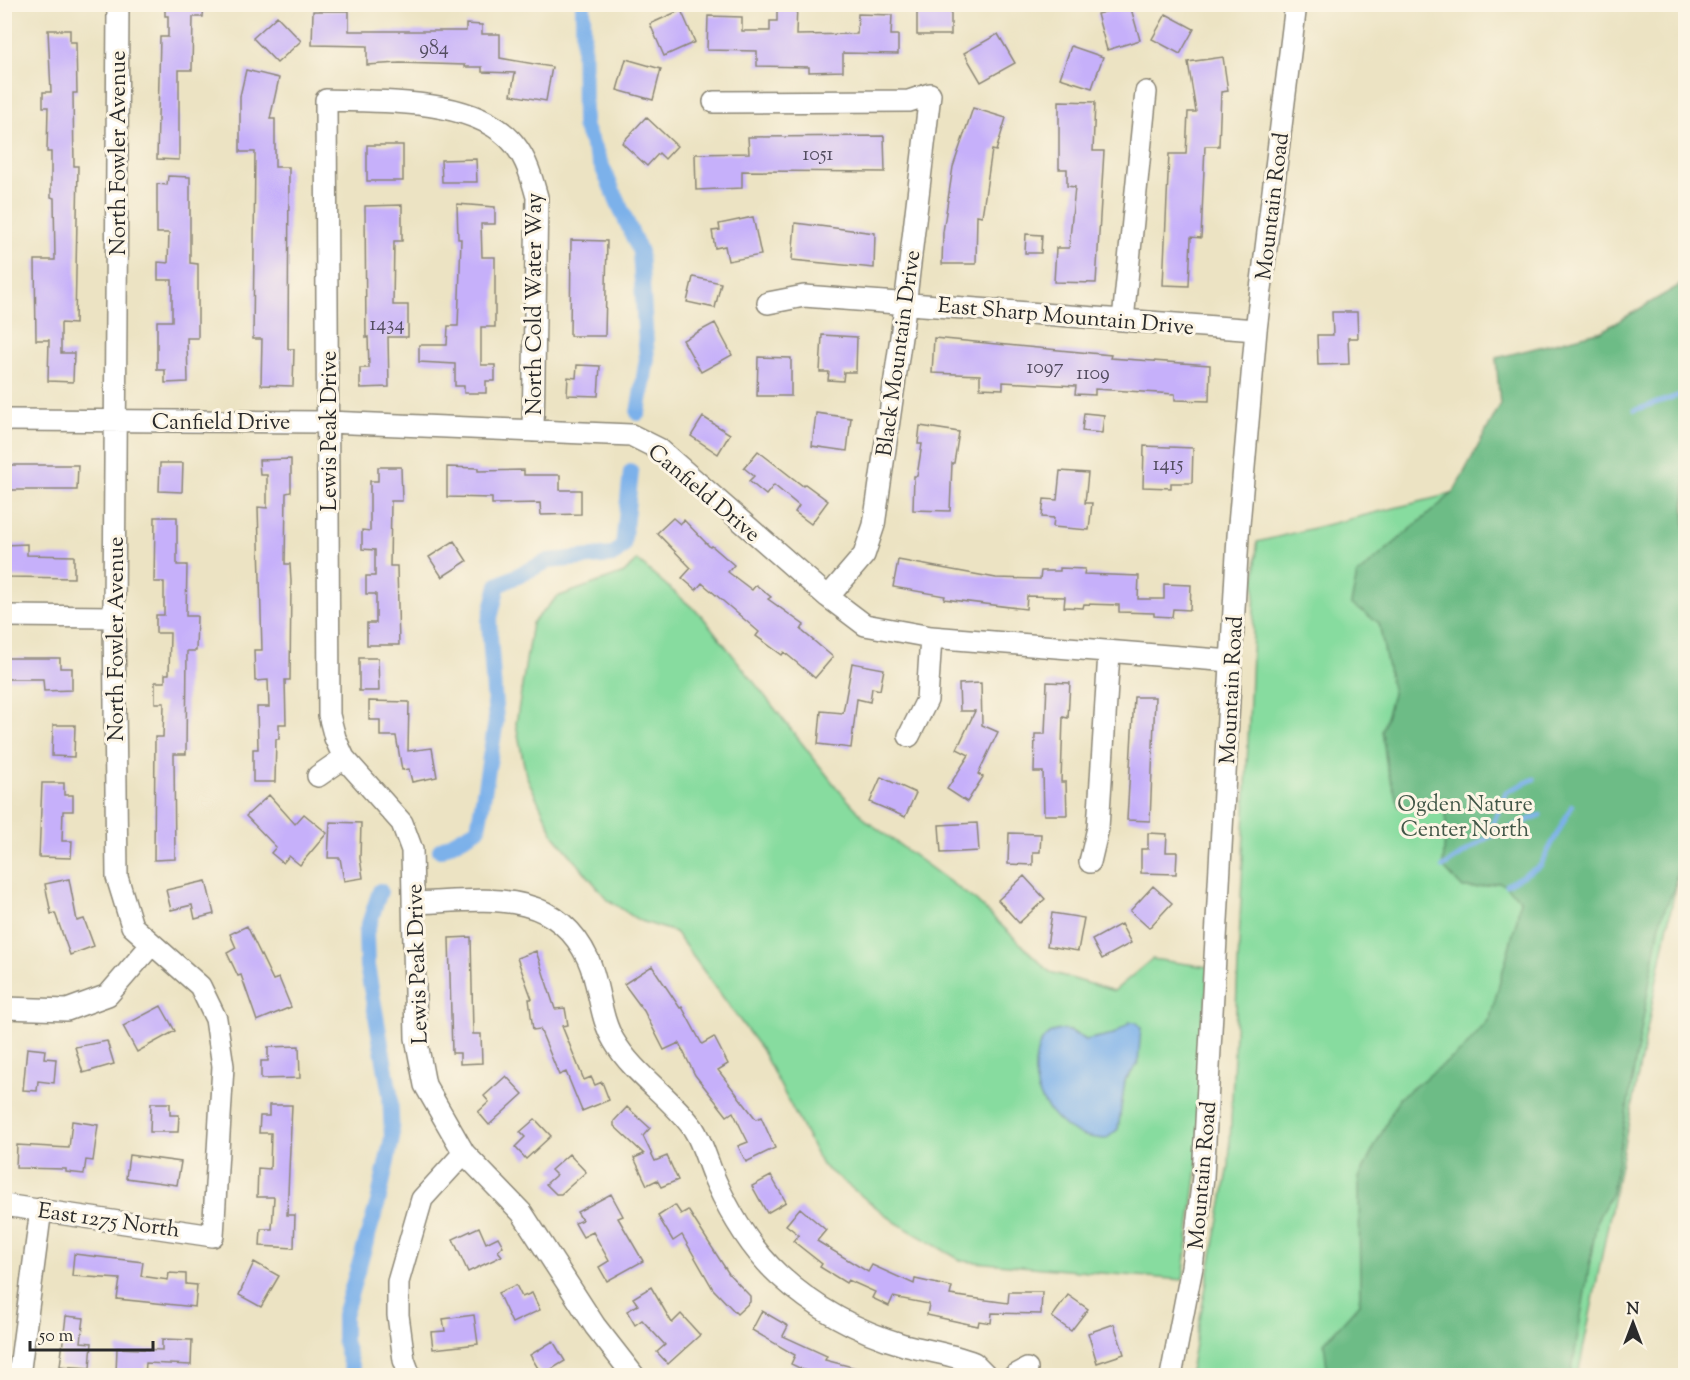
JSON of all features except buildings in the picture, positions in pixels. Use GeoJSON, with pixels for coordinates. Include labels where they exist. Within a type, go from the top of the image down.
{"type":"FeatureCollection","features":[{"type":"Feature","properties":{"kind":"street","name":"North Fowler Avenue"},"geometry":{"type":"LineString","coordinates":[[118,4],[114,617],[117,877],[132,926],[200,986],[216,1019],[223,1066],[213,1236]]}},
{"type":"Feature","properties":{"kind":"street","name":"Mountain Road"},"geometry":{"type":"LineString","coordinates":[[1171,1376],[1192,1267],[1203,1177],[1238,536],[1256,330],[1296,4]]}},
{"type":"Feature","properties":{"kind":"street"},"geometry":{"type":"LineString","coordinates":[[1123,320],[1146,92]]}},
{"type":"Feature","properties":{"kind":"street","name":"Black Mountain Drive"},"geometry":{"type":"LineString","coordinates":[[714,102],[909,101],[930,94],[905,302],[874,525],[864,555],[828,597]]}},
{"type":"Feature","properties":{"kind":"street","name":"North Cold Water Way"},"geometry":{"type":"LineString","coordinates":[[326,100],[432,104],[490,124],[515,145],[528,168],[537,197],[533,431]]}},
{"type":"Feature","properties":{"kind":"street","name":"Lewis Peak Drive"},"geometry":{"type":"LineString","coordinates":[[326,100],[330,715],[335,738],[344,758],[402,823],[412,850],[416,1038],[425,1085],[464,1154],[522,1213],[595,1326],[633,1376]]}},
{"type":"Feature","properties":{"kind":"street","name":"East Sharp Mountain Drive"},"geometry":{"type":"LineString","coordinates":[[768,303],[804,296],[1256,330]]}},
{"type":"Feature","properties":{"kind":"street","name":"Canfield Drive"},"geometry":{"type":"LineString","coordinates":[[4,420],[328,422],[631,435],[659,449],[828,597],[865,625],[931,637],[1231,661]]}},
{"type":"Feature","properties":{"kind":"street"},"geometry":{"type":"LineString","coordinates":[[4,616],[114,617]]}},
{"type":"Feature","properties":{"kind":"street"},"geometry":{"type":"LineString","coordinates":[[909,736],[927,700],[931,637]]}},
{"type":"Feature","properties":{"kind":"street"},"geometry":{"type":"LineString","coordinates":[[1090,862],[1098,828],[1110,653]]}},
{"type":"Feature","properties":{"kind":"street"},"geometry":{"type":"LineString","coordinates":[[318,776],[344,758]]}},
{"type":"Feature","properties":{"kind":"street"},"geometry":{"type":"LineString","coordinates":[[413,903],[510,900],[536,907],[559,920],[576,939],[589,960],[614,1041],[629,1062],[678,1109],[695,1131],[730,1211],[754,1247],[777,1273],[804,1297],[835,1317],[867,1333],[974,1363],[987,1376]]}},
{"type":"Feature","properties":{"kind":"street"},"geometry":{"type":"LineString","coordinates":[[4,1008],[67,1010],[108,996],[152,944]]}},
{"type":"Feature","properties":{"kind":"street"},"geometry":{"type":"LineString","coordinates":[[410,1376],[404,1360],[398,1315],[398,1282],[422,1199],[464,1154]]}},
{"type":"Feature","properties":{"kind":"street","name":"East 1275 North"},"geometry":{"type":"LineString","coordinates":[[4,1205],[213,1236]]}},
{"type":"Feature","properties":{"kind":"street"},"geometry":{"type":"LineString","coordinates":[[19,1376],[41,1209]]}},
{"type":"Feature","properties":{"kind":"green space"},"geometry":{"type":"Polygon","coordinates":[[[1685,282],[1685,817],[1675,886],[1661,918],[1612,1193],[1597,1220],[1571,1375],[1328,1375],[1324,1343],[1360,1303],[1359,1178],[1399,1098],[1464,1049],[1490,1018],[1517,919],[1520,899],[1500,882],[1477,888],[1463,888],[1443,867],[1447,804],[1399,807],[1387,768],[1382,731],[1393,694],[1379,623],[1351,604],[1357,575],[1453,493],[1500,405],[1496,358],[1602,331],[1685,282]]]}},
{"type":"Feature","properties":{"kind":"green space","name":"Ogden Nature Center North"},"geometry":{"type":"Polygon","coordinates":[[[1685,436],[1685,839],[1578,1375],[1189,1376],[1229,1166],[1257,542],[1685,436]]]}},
{"type":"Feature","properties":{"kind":"green space"},"geometry":{"type":"Polygon","coordinates":[[[637,560],[702,616],[837,788],[867,821],[976,901],[1050,972],[1114,991],[1152,959],[1208,967],[1197,1168],[1183,1280],[962,1261],[895,1222],[822,1165],[761,1049],[675,932],[638,920],[607,899],[554,835],[526,775],[516,724],[532,623],[557,597],[624,573],[637,560]],[[1130,1022],[1114,1034],[1086,1040],[1071,1031],[1106,1138],[1118,1129],[1125,1080],[1132,1072],[1141,1027],[1130,1022]]]}},
{"type":"Feature","properties":{"kind":"water"},"geometry":{"type":"Polygon","coordinates":[[[1130,1022],[1136,1022],[1141,1027],[1138,1064],[1125,1080],[1118,1129],[1106,1139],[1075,1133],[1050,1111],[1038,1091],[1035,1063],[1040,1045],[1052,1033],[1061,1030],[1071,1032],[1086,1040],[1114,1034],[1130,1022]]]}},
{"type":"Feature","properties":{"kind":"waterway"},"geometry":{"type":"LineString","coordinates":[[583,4],[584,126],[640,252],[647,359],[638,413]]}},
{"type":"Feature","properties":{"kind":"waterway"},"geometry":{"type":"LineString","coordinates":[[1635,410],[1686,393]]}},
{"type":"Feature","properties":{"kind":"waterway"},"geometry":{"type":"LineString","coordinates":[[440,850],[478,829],[496,721],[489,622],[498,585],[548,561],[613,555],[623,546],[631,472]]}},
{"type":"Feature","properties":{"kind":"waterway"},"geometry":{"type":"LineString","coordinates":[[1443,867],[1487,838],[1506,792],[1534,779]]}},
{"type":"Feature","properties":{"kind":"waterway"},"geometry":{"type":"LineString","coordinates":[[1506,885],[1540,866],[1572,806]]}},
{"type":"Feature","properties":{"kind":"waterway"},"geometry":{"type":"LineString","coordinates":[[1487,838],[1540,815]]}},
{"type":"Feature","properties":{"kind":"waterway"},"geometry":{"type":"LineString","coordinates":[[354,1376],[344,1341],[344,1315],[378,1202],[392,1138],[390,1094],[367,966],[366,933],[380,891]]}}]}
